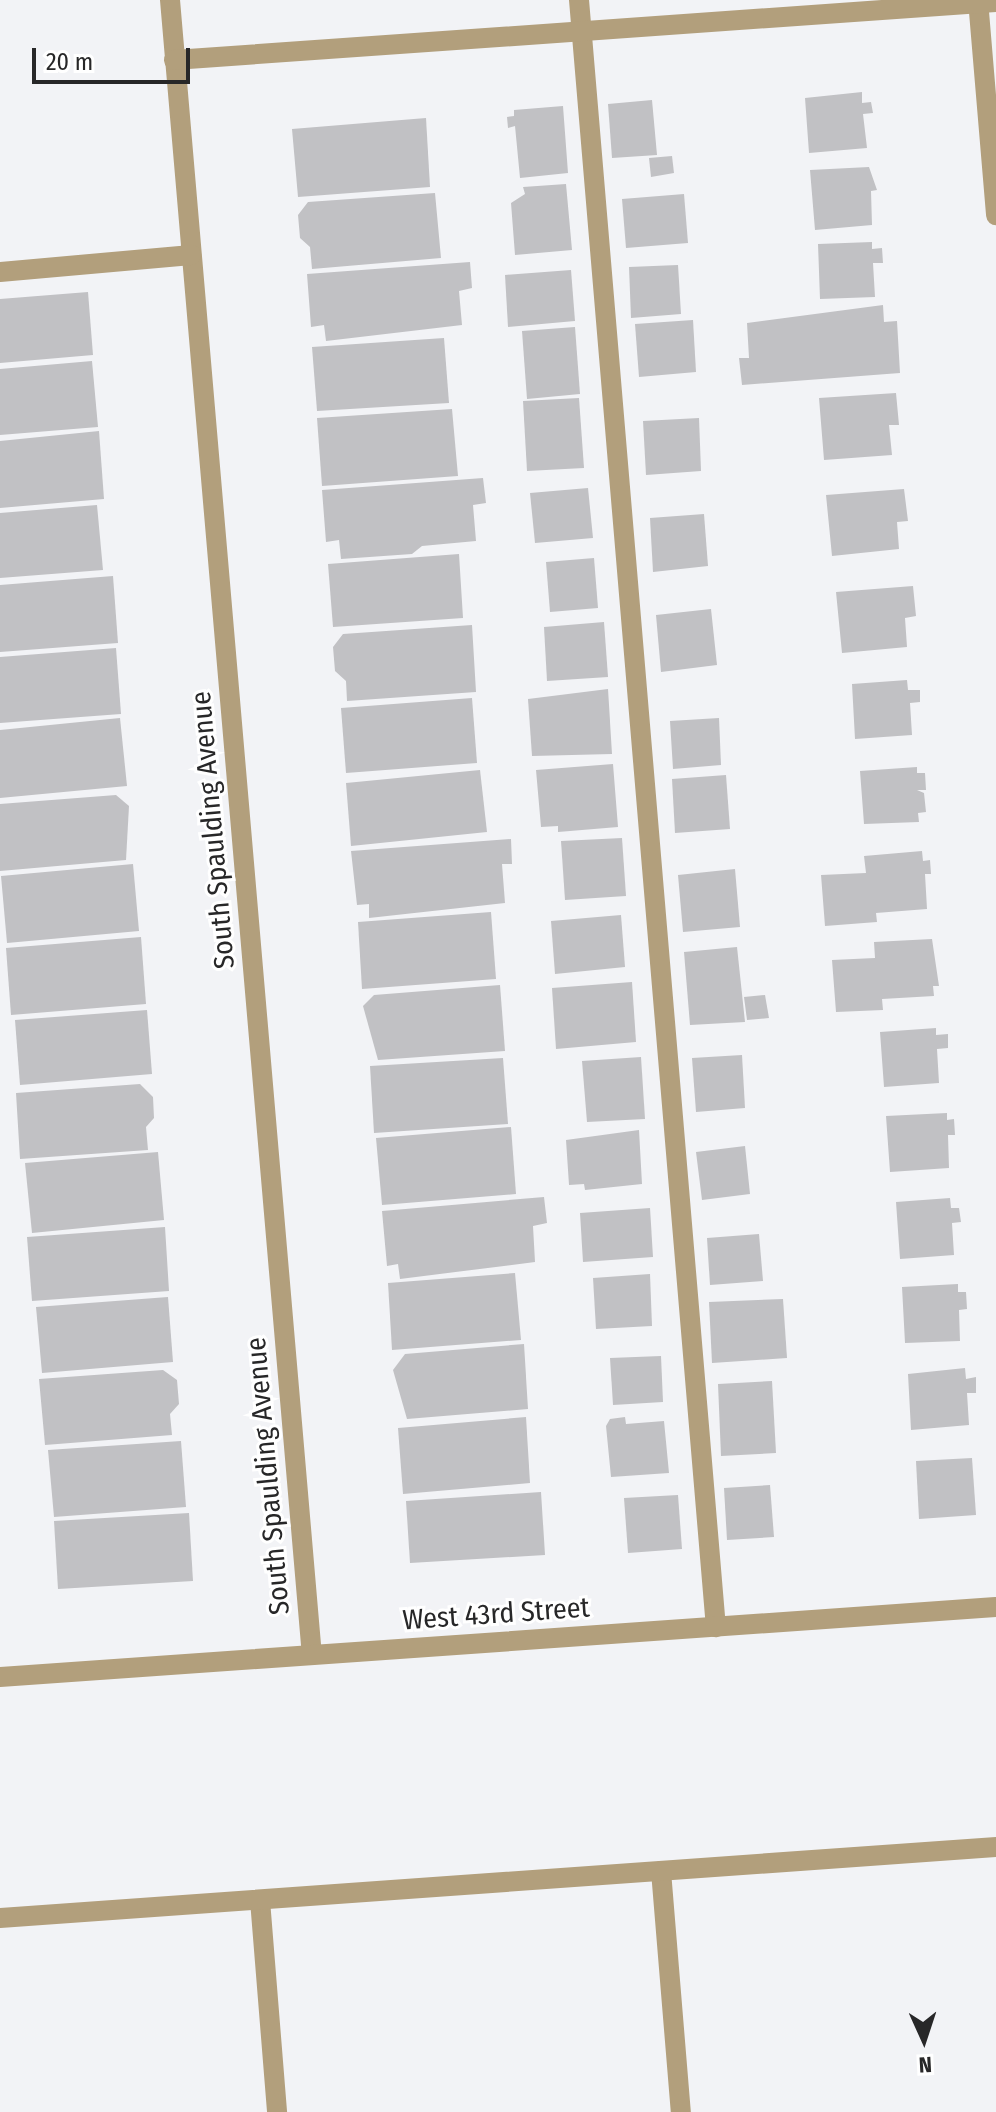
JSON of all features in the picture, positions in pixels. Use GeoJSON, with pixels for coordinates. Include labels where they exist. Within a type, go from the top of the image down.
{"type":"FeatureCollection","features":[{"type":"Feature","properties":{"kind":"street","name":"South Spaulding Avenue"},"geometry":{"type":"LineString","coordinates":[[170,0],[312,1655]]}},
{"type":"Feature","properties":{"kind":"street"},"geometry":{"type":"LineString","coordinates":[[579,0],[716,1627]]}},
{"type":"Feature","properties":{"kind":"street"},"geometry":{"type":"LineString","coordinates":[[174,60],[984,2],[996,215]]}},
{"type":"Feature","properties":{"kind":"street"},"geometry":{"type":"LineString","coordinates":[[0,272],[191,255]]}},
{"type":"Feature","properties":{"kind":"street","name":"West 43rd Street"},"geometry":{"type":"LineString","coordinates":[[0,1677],[996,1607]]}},
{"type":"Feature","properties":{"kind":"street"},"geometry":{"type":"LineString","coordinates":[[0,1918],[996,1847]]}},
{"type":"Feature","properties":{"kind":"street"},"geometry":{"type":"LineString","coordinates":[[661,1871],[681,2112]]}},
{"type":"Feature","properties":{"kind":"street"},"geometry":{"type":"LineString","coordinates":[[260,1900],[277,2112]]}},
{"type":"Feature","properties":{"kind":"building"},"geometry":{"type":"Polygon","coordinates":[[[862,92],[862,103],[871,102],[873,113],[863,114],[867,148],[809,153],[805,98],[862,92]]]}},
{"type":"Feature","properties":{"kind":"building"},"geometry":{"type":"Polygon","coordinates":[[[652,100],[657,155],[612,158],[608,104],[652,100]]]}},
{"type":"Feature","properties":{"kind":"building"},"geometry":{"type":"Polygon","coordinates":[[[563,106],[568,173],[520,178],[515,126],[508,128],[507,117],[514,116],[514,110],[563,106]]]}},
{"type":"Feature","properties":{"kind":"building"},"geometry":{"type":"Polygon","coordinates":[[[426,118],[430,187],[298,197],[292,129],[426,118]]]}},
{"type":"Feature","properties":{"kind":"building"},"geometry":{"type":"Polygon","coordinates":[[[672,156],[674,173],[651,177],[649,158],[672,156]]]}},
{"type":"Feature","properties":{"kind":"building"},"geometry":{"type":"Polygon","coordinates":[[[869,167],[877,190],[871,191],[872,225],[815,230],[810,170],[869,167]]]}},
{"type":"Feature","properties":{"kind":"building"},"geometry":{"type":"Polygon","coordinates":[[[566,184],[572,250],[515,255],[511,203],[525,194],[523,187],[566,184]]]}},
{"type":"Feature","properties":{"kind":"building"},"geometry":{"type":"Polygon","coordinates":[[[435,193],[441,258],[312,269],[310,247],[300,238],[298,215],[308,202],[435,193]]]}},
{"type":"Feature","properties":{"kind":"building"},"geometry":{"type":"Polygon","coordinates":[[[684,194],[688,243],[626,248],[622,199],[684,194]]]}},
{"type":"Feature","properties":{"kind":"building"},"geometry":{"type":"Polygon","coordinates":[[[872,242],[872,249],[882,248],[883,263],[873,263],[875,297],[820,299],[818,244],[872,242]]]}},
{"type":"Feature","properties":{"kind":"building"},"geometry":{"type":"Polygon","coordinates":[[[470,262],[472,288],[459,291],[462,325],[326,341],[324,325],[311,327],[307,274],[470,262]]]}},
{"type":"Feature","properties":{"kind":"building"},"geometry":{"type":"Polygon","coordinates":[[[678,265],[681,314],[631,318],[629,267],[678,265]]]}},
{"type":"Feature","properties":{"kind":"building"},"geometry":{"type":"Polygon","coordinates":[[[571,270],[575,321],[508,327],[505,275],[571,270]]]}},
{"type":"Feature","properties":{"kind":"building"},"geometry":{"type":"Polygon","coordinates":[[[88,292],[93,355],[0,363],[0,299],[88,292]]]}},
{"type":"Feature","properties":{"kind":"building"},"geometry":{"type":"Polygon","coordinates":[[[883,305],[884,322],[897,321],[900,373],[742,385],[739,358],[749,358],[747,323],[883,305]]]}},
{"type":"Feature","properties":{"kind":"building"},"geometry":{"type":"Polygon","coordinates":[[[693,320],[696,372],[639,377],[635,324],[693,320]]]}},
{"type":"Feature","properties":{"kind":"building"},"geometry":{"type":"Polygon","coordinates":[[[575,327],[580,394],[527,399],[522,331],[575,327]]]}},
{"type":"Feature","properties":{"kind":"building"},"geometry":{"type":"Polygon","coordinates":[[[444,338],[449,403],[317,411],[312,347],[444,338]]]}},
{"type":"Feature","properties":{"kind":"building"},"geometry":{"type":"Polygon","coordinates":[[[92,361],[98,427],[0,435],[0,369],[92,361]]]}},
{"type":"Feature","properties":{"kind":"building"},"geometry":{"type":"Polygon","coordinates":[[[896,393],[899,425],[889,425],[892,455],[824,460],[819,398],[896,393]]]}},
{"type":"Feature","properties":{"kind":"building"},"geometry":{"type":"Polygon","coordinates":[[[579,398],[584,468],[527,471],[523,401],[579,398]]]}},
{"type":"Feature","properties":{"kind":"building"},"geometry":{"type":"Polygon","coordinates":[[[452,409],[458,476],[322,486],[317,418],[452,409]]]}},
{"type":"Feature","properties":{"kind":"building"},"geometry":{"type":"Polygon","coordinates":[[[699,418],[701,471],[646,475],[643,421],[699,418]]]}},
{"type":"Feature","properties":{"kind":"building"},"geometry":{"type":"Polygon","coordinates":[[[99,431],[104,499],[0,508],[0,441],[99,431]]]}},
{"type":"Feature","properties":{"kind":"building"},"geometry":{"type":"Polygon","coordinates":[[[483,478],[486,503],[473,505],[476,541],[422,546],[412,554],[341,559],[339,540],[326,542],[322,490],[483,478]]]}},
{"type":"Feature","properties":{"kind":"building"},"geometry":{"type":"Polygon","coordinates":[[[588,488],[593,538],[535,543],[530,493],[588,488]]]}},
{"type":"Feature","properties":{"kind":"building"},"geometry":{"type":"Polygon","coordinates":[[[904,489],[908,521],[897,522],[899,549],[832,556],[826,495],[904,489]]]}},
{"type":"Feature","properties":{"kind":"building"},"geometry":{"type":"Polygon","coordinates":[[[97,505],[103,570],[0,578],[0,513],[97,505]]]}},
{"type":"Feature","properties":{"kind":"building"},"geometry":{"type":"Polygon","coordinates":[[[704,514],[708,566],[653,572],[650,518],[704,514]]]}},
{"type":"Feature","properties":{"kind":"building"},"geometry":{"type":"Polygon","coordinates":[[[459,554],[463,618],[333,627],[328,564],[459,554]]]}},
{"type":"Feature","properties":{"kind":"building"},"geometry":{"type":"Polygon","coordinates":[[[594,558],[598,608],[550,612],[546,562],[594,558]]]}},
{"type":"Feature","properties":{"kind":"building"},"geometry":{"type":"Polygon","coordinates":[[[113,576],[118,643],[0,652],[0,585],[113,576]]]}},
{"type":"Feature","properties":{"kind":"building"},"geometry":{"type":"Polygon","coordinates":[[[913,586],[916,616],[905,618],[907,647],[842,653],[836,592],[913,586]]]}},
{"type":"Feature","properties":{"kind":"building"},"geometry":{"type":"Polygon","coordinates":[[[711,609],[717,665],[661,672],[656,615],[711,609]]]}},
{"type":"Feature","properties":{"kind":"building"},"geometry":{"type":"Polygon","coordinates":[[[604,622],[608,677],[547,681],[544,627],[604,622]]]}},
{"type":"Feature","properties":{"kind":"building"},"geometry":{"type":"Polygon","coordinates":[[[472,625],[476,692],[347,701],[346,681],[335,671],[333,647],[343,634],[472,625]]]}},
{"type":"Feature","properties":{"kind":"building"},"geometry":{"type":"Polygon","coordinates":[[[116,648],[121,714],[0,723],[0,657],[116,648]]]}},
{"type":"Feature","properties":{"kind":"building"},"geometry":{"type":"Polygon","coordinates":[[[907,680],[908,690],[920,690],[920,702],[910,703],[912,735],[855,739],[852,684],[907,680]]]}},
{"type":"Feature","properties":{"kind":"building"},"geometry":{"type":"Polygon","coordinates":[[[608,689],[612,754],[532,756],[528,699],[608,689]]]}},
{"type":"Feature","properties":{"kind":"building"},"geometry":{"type":"Polygon","coordinates":[[[472,698],[477,763],[346,773],[341,708],[472,698]]]}},
{"type":"Feature","properties":{"kind":"building"},"geometry":{"type":"Polygon","coordinates":[[[120,718],[127,786],[0,798],[0,730],[120,718]]]}},
{"type":"Feature","properties":{"kind":"building"},"geometry":{"type":"Polygon","coordinates":[[[719,718],[721,765],[673,769],[670,721],[719,718]]]}},
{"type":"Feature","properties":{"kind":"building"},"geometry":{"type":"Polygon","coordinates":[[[613,764],[618,827],[558,832],[558,826],[541,827],[536,770],[613,764]]]}},
{"type":"Feature","properties":{"kind":"building"},"geometry":{"type":"Polygon","coordinates":[[[917,767],[917,773],[925,773],[926,790],[917,790],[924,793],[926,812],[918,813],[919,822],[864,824],[860,771],[917,767]]]}},
{"type":"Feature","properties":{"kind":"building"},"geometry":{"type":"Polygon","coordinates":[[[480,770],[487,832],[351,846],[346,783],[480,770]]]}},
{"type":"Feature","properties":{"kind":"building"},"geometry":{"type":"Polygon","coordinates":[[[726,775],[730,829],[675,833],[672,779],[726,775]]]}},
{"type":"Feature","properties":{"kind":"building"},"geometry":{"type":"Polygon","coordinates":[[[116,795],[129,806],[126,860],[0,871],[0,804],[116,795]]]}},
{"type":"Feature","properties":{"kind":"building"},"geometry":{"type":"Polygon","coordinates":[[[622,838],[626,896],[565,900],[561,841],[622,838]]]}},
{"type":"Feature","properties":{"kind":"building"},"geometry":{"type":"Polygon","coordinates":[[[511,839],[512,864],[502,864],[505,903],[369,918],[369,904],[357,905],[351,851],[511,839]]]}},
{"type":"Feature","properties":{"kind":"building"},"geometry":{"type":"Polygon","coordinates":[[[922,851],[923,861],[930,860],[931,874],[925,874],[927,909],[876,913],[877,922],[825,926],[821,875],[866,873],[864,856],[922,851]]]}},
{"type":"Feature","properties":{"kind":"building"},"geometry":{"type":"Polygon","coordinates":[[[133,864],[139,931],[7,943],[1,876],[133,864]]]}},
{"type":"Feature","properties":{"kind":"building"},"geometry":{"type":"Polygon","coordinates":[[[735,869],[740,927],[683,932],[678,875],[735,869]]]}},
{"type":"Feature","properties":{"kind":"building"},"geometry":{"type":"Polygon","coordinates":[[[491,912],[496,979],[362,989],[358,922],[491,912]]]}},
{"type":"Feature","properties":{"kind":"building"},"geometry":{"type":"Polygon","coordinates":[[[621,915],[625,967],[555,974],[551,921],[621,915]]]}},
{"type":"Feature","properties":{"kind":"building"},"geometry":{"type":"Polygon","coordinates":[[[141,937],[146,1004],[11,1015],[6,948],[141,937]]]}},
{"type":"Feature","properties":{"kind":"building"},"geometry":{"type":"Polygon","coordinates":[[[932,939],[939,986],[933,986],[934,996],[882,999],[883,1010],[836,1012],[832,960],[875,958],[874,942],[932,939]]]}},
{"type":"Feature","properties":{"kind":"building"},"geometry":{"type":"Polygon","coordinates":[[[737,947],[745,1022],[690,1025],[684,952],[737,947]]]}},
{"type":"Feature","properties":{"kind":"building"},"geometry":{"type":"Polygon","coordinates":[[[632,982],[636,1042],[556,1049],[552,988],[632,982]]]}},
{"type":"Feature","properties":{"kind":"building"},"geometry":{"type":"Polygon","coordinates":[[[500,985],[505,1051],[378,1060],[363,1006],[374,995],[500,985]]]}},
{"type":"Feature","properties":{"kind":"building"},"geometry":{"type":"Polygon","coordinates":[[[765,995],[769,1018],[747,1020],[744,997],[765,995]]]}},
{"type":"Feature","properties":{"kind":"building"},"geometry":{"type":"Polygon","coordinates":[[[147,1010],[152,1074],[20,1085],[15,1020],[147,1010]]]}},
{"type":"Feature","properties":{"kind":"building"},"geometry":{"type":"Polygon","coordinates":[[[936,1028],[936,1035],[948,1034],[948,1048],[937,1049],[939,1083],[884,1087],[880,1032],[936,1028]]]}},
{"type":"Feature","properties":{"kind":"building"},"geometry":{"type":"Polygon","coordinates":[[[742,1055],[745,1108],[696,1112],[692,1058],[742,1055]]]}},
{"type":"Feature","properties":{"kind":"building"},"geometry":{"type":"Polygon","coordinates":[[[641,1057],[645,1119],[587,1122],[582,1061],[641,1057]]]}},
{"type":"Feature","properties":{"kind":"building"},"geometry":{"type":"Polygon","coordinates":[[[503,1058],[508,1124],[374,1133],[370,1066],[503,1058]]]}},
{"type":"Feature","properties":{"kind":"building"},"geometry":{"type":"Polygon","coordinates":[[[140,1084],[153,1097],[154,1118],[146,1127],[148,1150],[20,1159],[16,1093],[140,1084]]]}},
{"type":"Feature","properties":{"kind":"building"},"geometry":{"type":"Polygon","coordinates":[[[947,1113],[947,1120],[954,1119],[955,1135],[948,1135],[949,1168],[890,1172],[886,1116],[947,1113]]]}},
{"type":"Feature","properties":{"kind":"building"},"geometry":{"type":"Polygon","coordinates":[[[511,1127],[516,1194],[382,1205],[376,1138],[511,1127]]]}},
{"type":"Feature","properties":{"kind":"building"},"geometry":{"type":"Polygon","coordinates":[[[639,1130],[642,1184],[585,1190],[584,1184],[569,1185],[566,1140],[639,1130]]]}},
{"type":"Feature","properties":{"kind":"building"},"geometry":{"type":"Polygon","coordinates":[[[745,1146],[750,1194],[702,1200],[696,1152],[745,1146]]]}},
{"type":"Feature","properties":{"kind":"building"},"geometry":{"type":"Polygon","coordinates":[[[158,1152],[164,1220],[32,1233],[25,1163],[158,1152]]]}},
{"type":"Feature","properties":{"kind":"building"},"geometry":{"type":"Polygon","coordinates":[[[544,1197],[547,1223],[533,1226],[535,1262],[400,1279],[398,1264],[387,1266],[382,1211],[544,1197]]]}},
{"type":"Feature","properties":{"kind":"building"},"geometry":{"type":"Polygon","coordinates":[[[950,1198],[951,1208],[959,1208],[961,1222],[952,1223],[954,1255],[900,1259],[896,1202],[950,1198]]]}},
{"type":"Feature","properties":{"kind":"building"},"geometry":{"type":"Polygon","coordinates":[[[650,1208],[653,1257],[583,1262],[580,1213],[650,1208]]]}},
{"type":"Feature","properties":{"kind":"building"},"geometry":{"type":"Polygon","coordinates":[[[165,1227],[169,1291],[32,1301],[27,1237],[165,1227]]]}},
{"type":"Feature","properties":{"kind":"building"},"geometry":{"type":"Polygon","coordinates":[[[759,1234],[763,1281],[710,1285],[707,1238],[759,1234]]]}},
{"type":"Feature","properties":{"kind":"building"},"geometry":{"type":"Polygon","coordinates":[[[515,1273],[521,1340],[392,1350],[388,1283],[515,1273]]]}},
{"type":"Feature","properties":{"kind":"building"},"geometry":{"type":"Polygon","coordinates":[[[650,1274],[652,1326],[596,1329],[593,1278],[650,1274]]]}},
{"type":"Feature","properties":{"kind":"building"},"geometry":{"type":"Polygon","coordinates":[[[958,1284],[958,1292],[966,1292],[967,1309],[959,1310],[960,1341],[905,1343],[902,1287],[958,1284]]]}},
{"type":"Feature","properties":{"kind":"building"},"geometry":{"type":"Polygon","coordinates":[[[168,1297],[173,1362],[42,1373],[36,1307],[168,1297]]]}},
{"type":"Feature","properties":{"kind":"building"},"geometry":{"type":"Polygon","coordinates":[[[783,1299],[787,1358],[712,1363],[709,1302],[783,1299]]]}},
{"type":"Feature","properties":{"kind":"building"},"geometry":{"type":"Polygon","coordinates":[[[524,1344],[528,1409],[407,1419],[393,1370],[405,1354],[524,1344]]]}},
{"type":"Feature","properties":{"kind":"building"},"geometry":{"type":"Polygon","coordinates":[[[661,1356],[663,1402],[613,1405],[610,1358],[661,1356]]]}},
{"type":"Feature","properties":{"kind":"building"},"geometry":{"type":"Polygon","coordinates":[[[965,1368],[966,1379],[976,1377],[976,1393],[967,1393],[969,1425],[911,1430],[908,1374],[965,1368]]]}},
{"type":"Feature","properties":{"kind":"building"},"geometry":{"type":"Polygon","coordinates":[[[163,1370],[177,1380],[179,1404],[170,1414],[172,1435],[45,1445],[39,1379],[163,1370]]]}},
{"type":"Feature","properties":{"kind":"building"},"geometry":{"type":"Polygon","coordinates":[[[772,1381],[776,1453],[721,1456],[718,1384],[772,1381]]]}},
{"type":"Feature","properties":{"kind":"building"},"geometry":{"type":"Polygon","coordinates":[[[526,1417],[530,1483],[403,1494],[398,1428],[526,1417]]]}},
{"type":"Feature","properties":{"kind":"building"},"geometry":{"type":"Polygon","coordinates":[[[625,1417],[626,1424],[664,1421],[669,1473],[611,1477],[606,1426],[610,1419],[625,1417]]]}},
{"type":"Feature","properties":{"kind":"building"},"geometry":{"type":"Polygon","coordinates":[[[181,1441],[186,1507],[54,1517],[48,1450],[181,1441]]]}},
{"type":"Feature","properties":{"kind":"building"},"geometry":{"type":"Polygon","coordinates":[[[972,1458],[976,1515],[919,1519],[916,1461],[972,1458]]]}},
{"type":"Feature","properties":{"kind":"building"},"geometry":{"type":"Polygon","coordinates":[[[770,1485],[774,1537],[727,1540],[724,1488],[770,1485]]]}},
{"type":"Feature","properties":{"kind":"building"},"geometry":{"type":"Polygon","coordinates":[[[541,1492],[545,1555],[410,1563],[406,1501],[541,1492]]]}},
{"type":"Feature","properties":{"kind":"building"},"geometry":{"type":"Polygon","coordinates":[[[678,1495],[682,1549],[628,1553],[624,1498],[678,1495]]]}},
{"type":"Feature","properties":{"kind":"building"},"geometry":{"type":"Polygon","coordinates":[[[189,1513],[193,1581],[58,1589],[54,1521],[189,1513]]]}}]}
